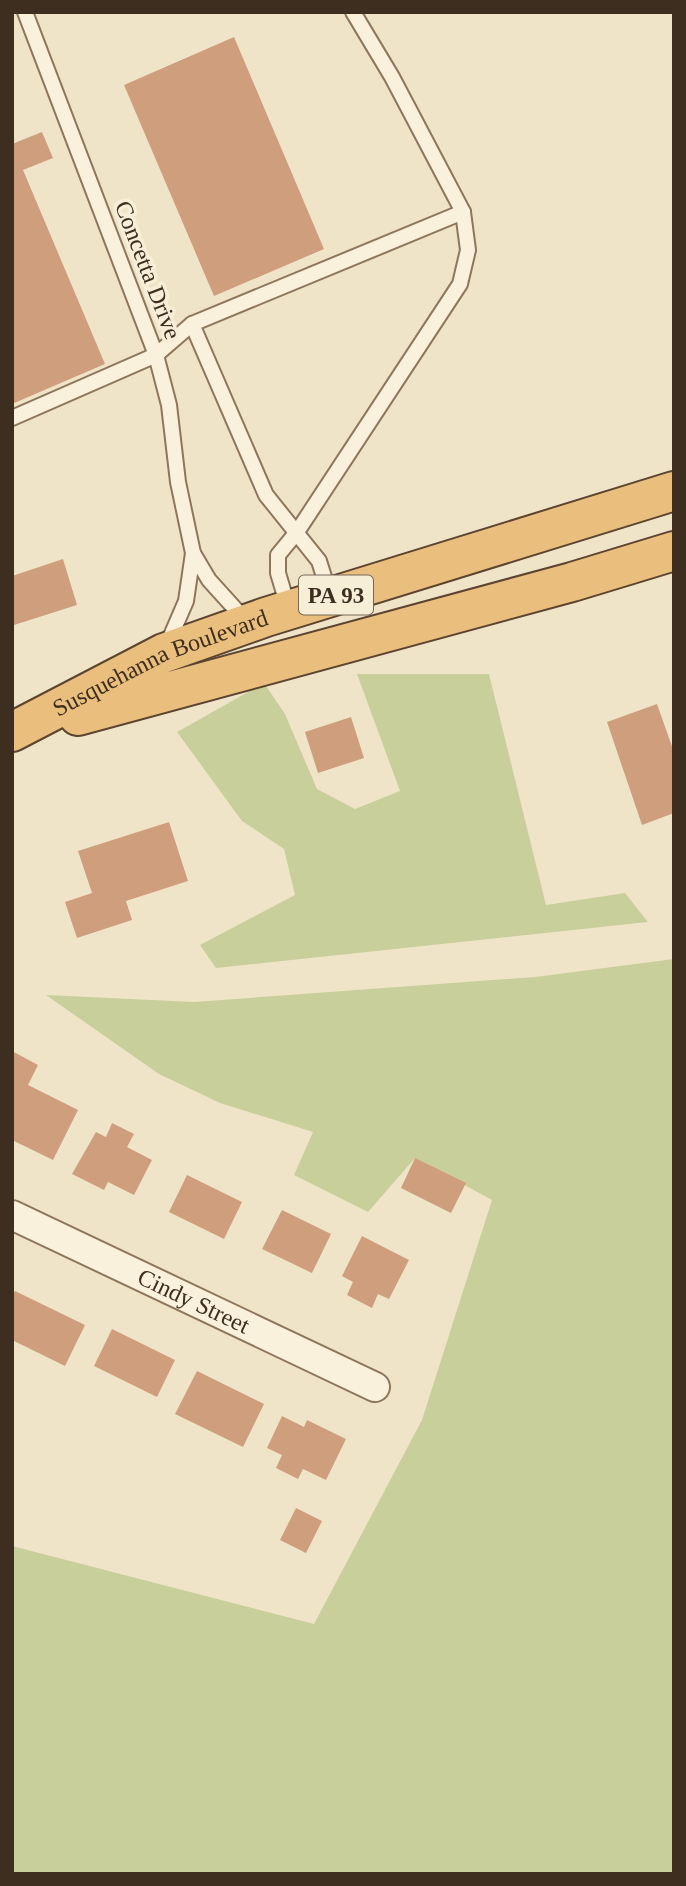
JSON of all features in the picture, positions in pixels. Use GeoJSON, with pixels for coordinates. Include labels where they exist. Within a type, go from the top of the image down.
{"type":"FeatureCollection","features":[{"type":"Feature","properties":{"kind":"highway","name":"Susquehanna Boulevard"},"geometry":{"type":"LineString","coordinates":[[12,733],[164,653],[248,623],[674,491]]}},
{"type":"Feature","properties":{"kind":"highway","name":"Susquehanna Boulevard"},"geometry":{"type":"LineString","coordinates":[[12,733],[572,582],[674,551]]}},
{"type":"Feature","properties":{"kind":"street","name":"Cindy Street"},"geometry":{"type":"LineString","coordinates":[[12,1215],[375,1387]]}},
{"type":"Feature","properties":{"kind":"lane","name":"Concetta Drive"},"geometry":{"type":"LineString","coordinates":[[25,12],[156,355],[169,405],[178,482],[193,553],[209,580],[248,623]]}},
{"type":"Feature","properties":{"kind":"lane"},"geometry":{"type":"LineString","coordinates":[[289,610],[278,573],[278,555],[297,532],[460,284],[468,250],[463,212],[392,77],[353,12]]}},
{"type":"Feature","properties":{"kind":"lane"},"geometry":{"type":"LineString","coordinates":[[12,418],[156,355],[192,324],[463,212]]}},
{"type":"Feature","properties":{"kind":"lane"},"geometry":{"type":"LineString","coordinates":[[192,324],[266,495],[319,561],[330,597]]}},
{"type":"Feature","properties":{"kind":"lane","name":"Concetta Drive"},"geometry":{"type":"LineString","coordinates":[[164,653],[186,601],[193,553]]}},
{"type":"Feature","properties":{"kind":"green space"},"geometry":{"type":"Polygon","coordinates":[[[357,674],[489,674],[546,905],[625,893],[648,922],[216,968],[200,945],[295,895],[284,849],[242,821],[177,732],[264,683],[285,714],[317,789],[355,809],[400,791],[357,674]]]}},
{"type":"Feature","properties":{"kind":"green space"},"geometry":{"type":"Polygon","coordinates":[[[674,959],[674,1874],[12,1874],[12,1546],[314,1624],[422,1420],[492,1200],[415,1158],[368,1212],[294,1175],[313,1132],[220,1103],[159,1074],[46,995],[194,1002],[535,977],[674,959]]]}},
{"type":"Feature","properties":{"kind":"building"},"geometry":{"type":"Polygon","coordinates":[[[234,37],[324,249],[214,296],[124,85],[234,37]]]}},
{"type":"Feature","properties":{"kind":"building"},"geometry":{"type":"Polygon","coordinates":[[[42,132],[53,158],[23,170],[105,364],[12,404],[12,144],[42,132]]]}},
{"type":"Feature","properties":{"kind":"building"},"geometry":{"type":"Polygon","coordinates":[[[63,559],[77,605],[14,625],[12,576],[63,559]]]}},
{"type":"Feature","properties":{"kind":"building"},"geometry":{"type":"Polygon","coordinates":[[[657,704],[674,752],[674,813],[642,825],[607,722],[657,704]]]}},
{"type":"Feature","properties":{"kind":"building"},"geometry":{"type":"Polygon","coordinates":[[[351,717],[364,758],[318,773],[305,732],[351,717]]]}},
{"type":"Feature","properties":{"kind":"building"},"geometry":{"type":"Polygon","coordinates":[[[169,822],[188,881],[126,901],[132,920],[77,938],[65,902],[92,893],[78,851],[169,822]]]}},
{"type":"Feature","properties":{"kind":"building"},"geometry":{"type":"Polygon","coordinates":[[[12,1051],[38,1065],[28,1085],[78,1110],[53,1160],[12,1140],[12,1051]]]}},
{"type":"Feature","properties":{"kind":"building"},"geometry":{"type":"Polygon","coordinates":[[[112,1123],[134,1134],[127,1147],[152,1160],[134,1195],[108,1182],[104,1190],[72,1174],[96,1132],[106,1137],[112,1123]]]}},
{"type":"Feature","properties":{"kind":"building"},"geometry":{"type":"Polygon","coordinates":[[[415,1158],[466,1183],[451,1213],[401,1188],[415,1158]]]}},
{"type":"Feature","properties":{"kind":"building"},"geometry":{"type":"Polygon","coordinates":[[[187,1175],[242,1202],[224,1239],[169,1212],[187,1175]]]}},
{"type":"Feature","properties":{"kind":"building"},"geometry":{"type":"Polygon","coordinates":[[[282,1210],[331,1234],[312,1273],[262,1249],[282,1210]]]}},
{"type":"Feature","properties":{"kind":"building"},"geometry":{"type":"Polygon","coordinates":[[[362,1236],[409,1260],[389,1299],[378,1294],[372,1308],[347,1295],[353,1282],[342,1276],[362,1236]]]}},
{"type":"Feature","properties":{"kind":"building"},"geometry":{"type":"Polygon","coordinates":[[[15,1291],[85,1325],[65,1366],[12,1340],[12,1296],[15,1291]]]}},
{"type":"Feature","properties":{"kind":"building"},"geometry":{"type":"Polygon","coordinates":[[[112,1329],[175,1360],[157,1397],[94,1366],[112,1329]]]}},
{"type":"Feature","properties":{"kind":"building"},"geometry":{"type":"Polygon","coordinates":[[[197,1371],[264,1404],[243,1447],[175,1414],[197,1371]]]}},
{"type":"Feature","properties":{"kind":"building"},"geometry":{"type":"Polygon","coordinates":[[[282,1416],[304,1427],[307,1420],[346,1439],[326,1480],[303,1469],[298,1479],[276,1468],[282,1455],[267,1448],[282,1416]]]}},
{"type":"Feature","properties":{"kind":"building"},"geometry":{"type":"Polygon","coordinates":[[[296,1508],[322,1521],[306,1553],[280,1540],[296,1508]]]}}]}
